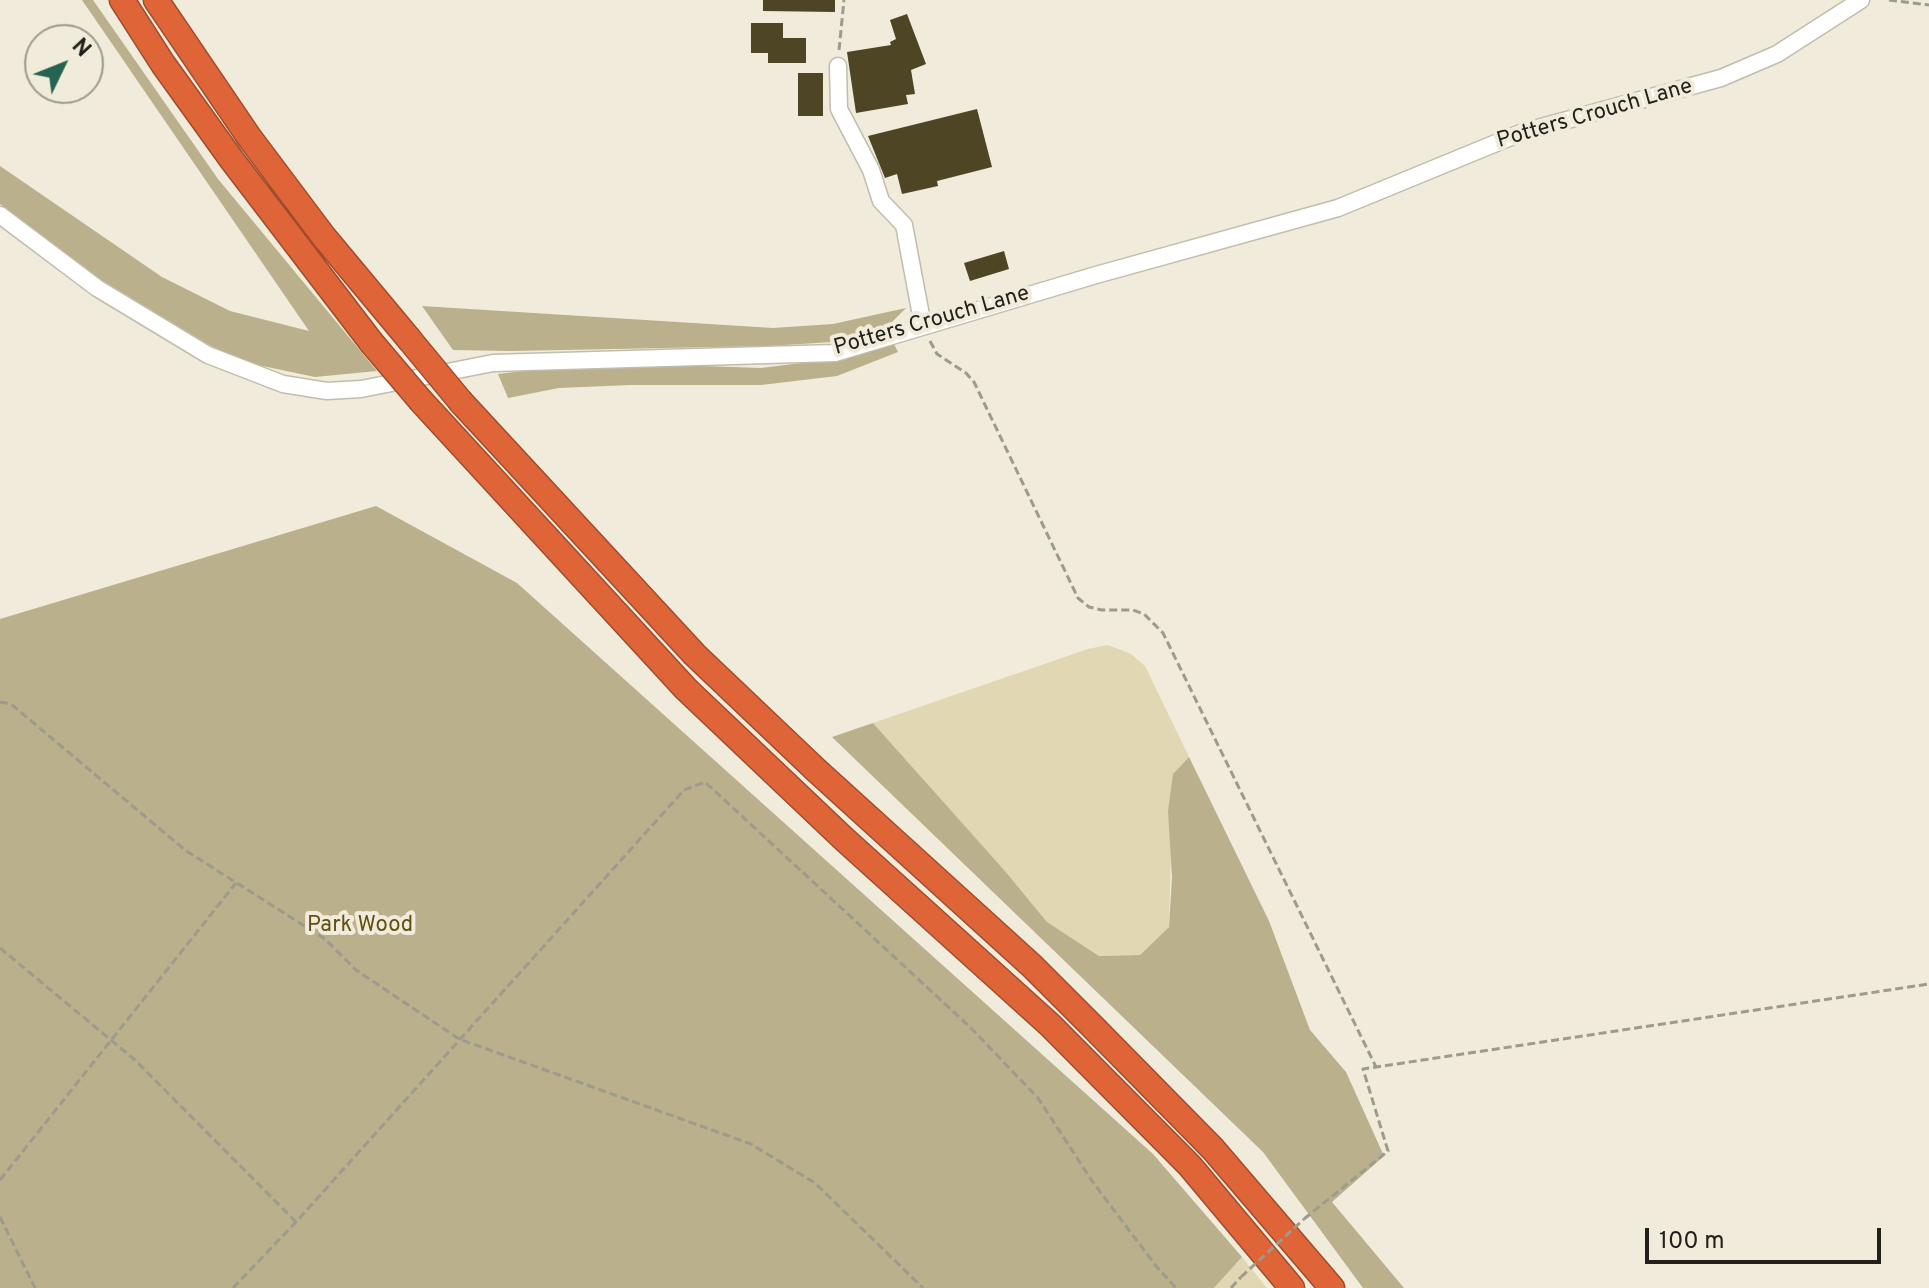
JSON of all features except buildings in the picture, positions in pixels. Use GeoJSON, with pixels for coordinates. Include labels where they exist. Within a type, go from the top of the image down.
{"type":"FeatureCollection","features":[{"type":"Feature","properties":{"kind":"highway"},"geometry":{"type":"LineString","coordinates":[[122,0],[163,64],[232,160],[371,342],[421,401],[686,689],[844,839],[1050,1025],[1190,1166],[1292,1288]]}},
{"type":"Feature","properties":{"kind":"highway"},"geometry":{"type":"LineString","coordinates":[[156,0],[249,137],[324,237],[461,402],[695,655],[816,770],[1032,966],[1213,1149],[1332,1288]]}},
{"type":"Feature","properties":{"kind":"street","name":"Potters Crouch Lane"},"geometry":{"type":"LineString","coordinates":[[0,215],[97,288],[208,355],[283,384],[327,391],[361,389],[493,363],[835,353],[1096,275],[1338,208],[1523,132],[1721,78],[1777,54],[1861,0]]}},
{"type":"Feature","properties":{"kind":"street"},"geometry":{"type":"LineString","coordinates":[[838,66],[839,109],[871,170],[881,201],[904,225],[923,326]]}},
{"type":"Feature","properties":{"kind":"path"},"geometry":{"type":"LineString","coordinates":[[838,66],[844,0]]}},
{"type":"Feature","properties":{"kind":"path"},"geometry":{"type":"LineString","coordinates":[[1889,0],[1929,5]]}},
{"type":"Feature","properties":{"kind":"path"},"geometry":{"type":"LineString","coordinates":[[923,326],[937,354],[974,382],[1078,598],[1089,607],[1133,610],[1144,614],[1163,633],[1376,1067]]}},
{"type":"Feature","properties":{"kind":"path"},"geometry":{"type":"LineString","coordinates":[[0,702],[11,704],[185,850],[325,939],[356,970],[459,1039],[751,1144],[815,1183],[923,1288]]}},
{"type":"Feature","properties":{"kind":"path"},"geometry":{"type":"LineString","coordinates":[[233,1288],[684,790],[705,782],[970,1027],[1038,1098],[1092,1181],[1176,1288]]}},
{"type":"Feature","properties":{"kind":"path"},"geometry":{"type":"LineString","coordinates":[[0,1180],[236,883]]}},
{"type":"Feature","properties":{"kind":"path"},"geometry":{"type":"LineString","coordinates":[[0,948],[135,1060],[296,1222]]}},
{"type":"Feature","properties":{"kind":"path"},"geometry":{"type":"LineString","coordinates":[[1231,1288],[1304,1219],[1388,1151],[1363,1069],[1929,984]]}},
{"type":"Feature","properties":{"kind":"path"},"geometry":{"type":"LineString","coordinates":[[0,1217],[35,1288]]}},
{"type":"Feature","properties":{"kind":"shaded area"},"geometry":{"type":"Polygon","coordinates":[[[1108,645],[1131,654],[1145,666],[1189,757],[1173,774],[1169,927],[1140,955],[1099,956],[1047,922],[873,723],[1088,649],[1108,645]]]}},
{"type":"Feature","properties":{"kind":"shaded area"},"geometry":{"type":"Polygon","coordinates":[[[1242,1257],[1267,1288],[1214,1288],[1242,1257]]]}},
{"type":"Feature","properties":{"kind":"green space"},"geometry":{"type":"Polygon","coordinates":[[[82,0],[93,0],[218,179],[377,371],[315,377],[253,364],[183,334],[56,250],[0,204],[0,166],[162,277],[230,311],[309,331],[104,32],[104,24],[98,24],[82,0]]]}},
{"type":"Feature","properties":{"kind":"green space"},"geometry":{"type":"Polygon","coordinates":[[[422,306],[773,328],[833,324],[906,308],[887,327],[832,342],[511,351],[453,350],[422,306]]]}},
{"type":"Feature","properties":{"kind":"green space"},"geometry":{"type":"Polygon","coordinates":[[[894,344],[898,352],[837,376],[761,385],[559,388],[508,398],[498,374],[557,367],[646,364],[761,368],[834,359],[894,344]]]}},
{"type":"Feature","properties":{"kind":"green space","name":"Park Wood"},"geometry":{"type":"Polygon","coordinates":[[[376,506],[517,583],[1153,1154],[1242,1257],[1214,1288],[0,1288],[0,619],[376,506]]]}},
{"type":"Feature","properties":{"kind":"green space"},"geometry":{"type":"Polygon","coordinates":[[[873,723],[1047,922],[1099,956],[1140,955],[1169,927],[1172,877],[1168,811],[1173,774],[1189,757],[1269,921],[1310,1030],[1346,1072],[1384,1156],[1332,1202],[1404,1288],[1363,1288],[1263,1152],[832,737],[873,723]]]}}]}
